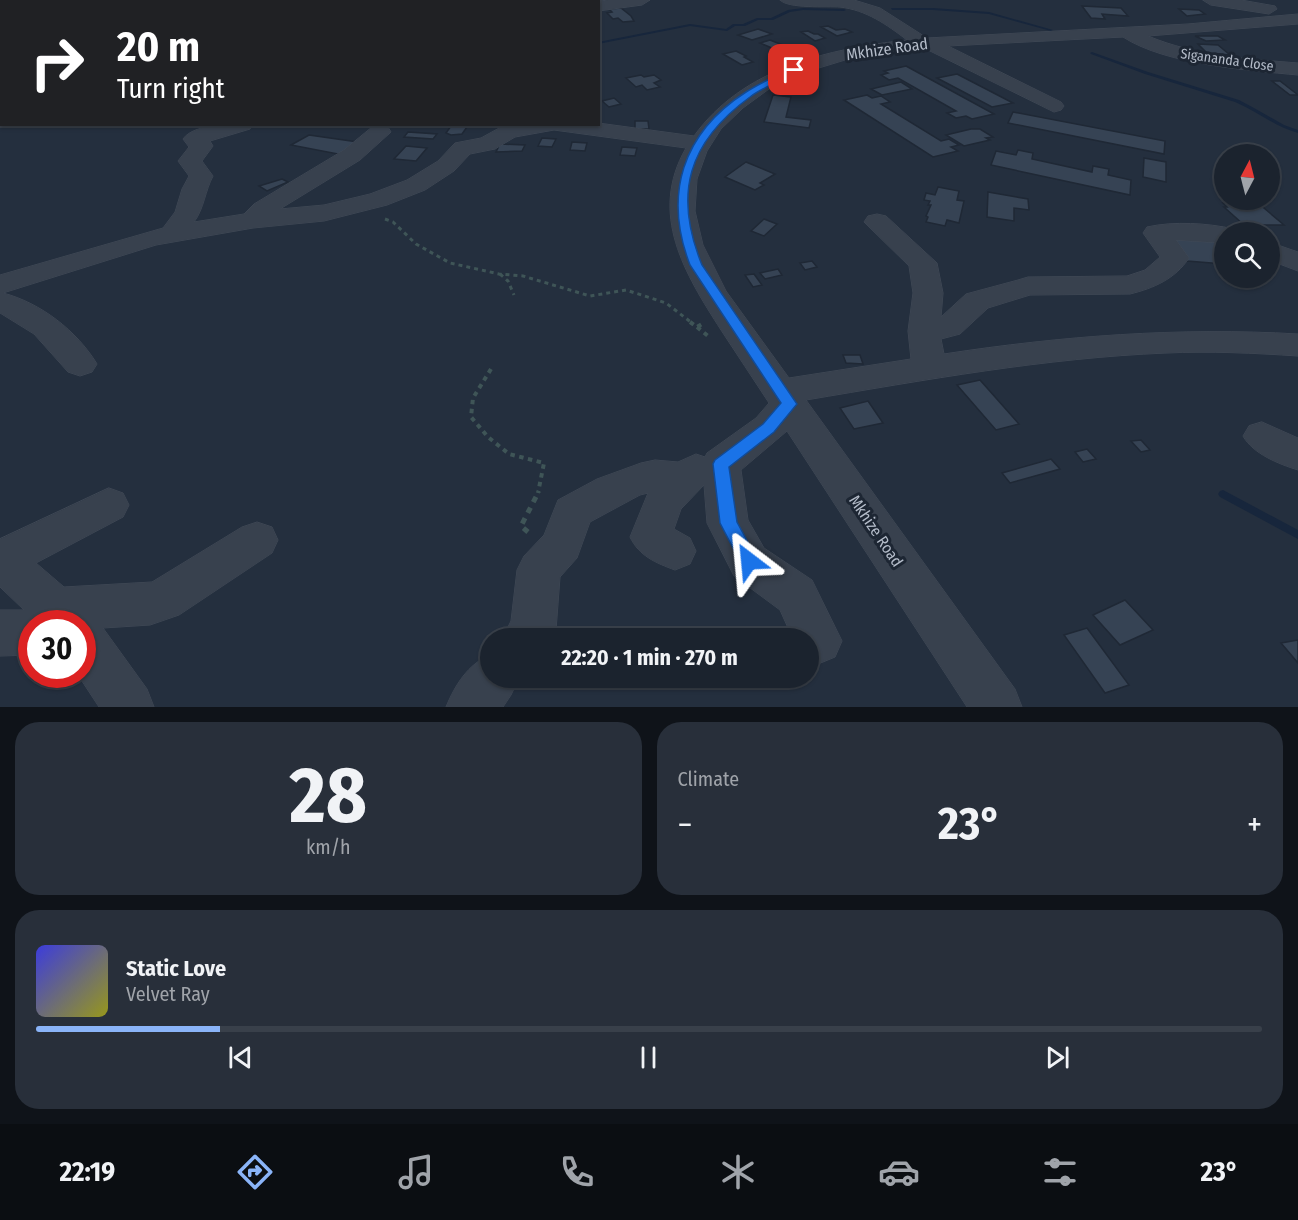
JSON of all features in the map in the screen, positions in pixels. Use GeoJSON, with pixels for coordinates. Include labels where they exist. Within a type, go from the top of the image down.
{"type":"FeatureCollection","features":[{"type":"Feature","properties":{"kind":"street"},"geometry":{"type":"LineString","coordinates":[[600,6],[642,0]]}},
{"type":"Feature","properties":{"kind":"street"},"geometry":{"type":"LineString","coordinates":[[788,0],[841,1],[869,9],[925,43],[1054,106]]}},
{"type":"Feature","properties":{"kind":"street"},"geometry":{"type":"LineString","coordinates":[[1212,0],[1257,8],[1298,8]]}},
{"type":"Feature","properties":{"kind":"street","name":"Mkhize Road"},"geometry":{"type":"LineString","coordinates":[[997,707],[696,265],[688,244],[673,168],[731,106],[748,94],[794,70],[851,54],[925,43],[1298,19]]}},
{"type":"Feature","properties":{"kind":"street"},"geometry":{"type":"LineString","coordinates":[[1281,21],[1298,26]]}},
{"type":"Feature","properties":{"kind":"street","name":"Sigananda Close"},"geometry":{"type":"LineString","coordinates":[[1123,31],[1153,45],[1189,56],[1298,69]]}},
{"type":"Feature","properties":{"kind":"street"},"geometry":{"type":"LineString","coordinates":[[173,233],[188,213],[194,189],[201,176],[190,161],[202,146],[194,139],[248,126]]}},
{"type":"Feature","properties":{"kind":"street"},"geometry":{"type":"LineString","coordinates":[[0,285],[173,233],[253,220],[329,212],[378,200],[417,185],[446,166],[463,148],[488,144],[509,132],[543,126]]}},
{"type":"Feature","properties":{"kind":"street"},"geometry":{"type":"LineString","coordinates":[[569,126],[698,143]]}},
{"type":"Feature","properties":{"kind":"street"},"geometry":{"type":"LineString","coordinates":[[253,220],[263,210],[352,155],[380,132]]}},
{"type":"Feature","properties":{"kind":"street"},"geometry":{"type":"LineString","coordinates":[[650,137],[673,168]]}},
{"type":"Feature","properties":{"kind":"street"},"geometry":{"type":"LineString","coordinates":[[877,222],[923,263],[928,293],[924,331],[929,368]]}},
{"type":"Feature","properties":{"kind":"street"},"geometry":{"type":"LineString","coordinates":[[924,331],[949,327],[978,301],[1028,286],[1130,285],[1155,276],[1175,258],[1157,233],[1214,234]]}},
{"type":"Feature","properties":{"kind":"street"},"geometry":{"type":"LineString","coordinates":[[1280,255],[1298,262]]}},
{"type":"Feature","properties":{"kind":"street"},"geometry":{"type":"LineString","coordinates":[[0,302],[29,315],[54,333],[80,364]]}},
{"type":"Feature","properties":{"kind":"street"},"geometry":{"type":"LineString","coordinates":[[675,551],[651,537],[662,500],[683,479],[704,465],[721,464],[769,428],[785,398],[929,368],[1032,351],[1107,344],[1212,339],[1298,345]]}},
{"type":"Feature","properties":{"kind":"street"},"geometry":{"type":"LineString","coordinates":[[1262,436],[1298,455]]}},
{"type":"Feature","properties":{"kind":"street"},"geometry":{"type":"LineString","coordinates":[[721,464],[728,523],[744,552],[749,561],[796,595],[812,628]]}},
{"type":"Feature","properties":{"kind":"street"},"geometry":{"type":"LineString","coordinates":[[531,628],[539,570],[562,545],[572,512],[642,478],[672,475],[683,479]]}},
{"type":"Feature","properties":{"kind":"street"},"geometry":{"type":"LineString","coordinates":[[45,610],[0,560],[109,505]]}},
{"type":"Feature","properties":{"kind":"street"},"geometry":{"type":"LineString","coordinates":[[96,617],[163,600],[257,540]]}},
{"type":"Feature","properties":{"kind":"street"},"geometry":{"type":"LineString","coordinates":[[0,633],[18,631]]}},
{"type":"Feature","properties":{"kind":"street"},"geometry":{"type":"LineString","coordinates":[[96,668],[129,707]]}},
{"type":"Feature","properties":{"kind":"street"},"geometry":{"type":"LineString","coordinates":[[471,707],[486,688]]}},
{"type":"Feature","properties":{"kind":"path"},"geometry":{"type":"LineString","coordinates":[[329,212],[393,222],[416,244],[450,263],[499,274],[532,278],[590,296],[626,290],[666,303],[697,327],[727,313]]}},
{"type":"Feature","properties":{"kind":"path"},"geometry":{"type":"LineString","coordinates":[[499,274],[508,281],[514,295]]}},
{"type":"Feature","properties":{"kind":"path"},"geometry":{"type":"LineString","coordinates":[[491,369],[473,398],[471,417],[488,437],[509,454],[544,463],[541,487],[521,526],[553,555]]}},
{"type":"Feature","properties":{"kind":"building"},"geometry":{"type":"Polygon","coordinates":[[[1082,6],[1121,8],[1128,16],[1102,14],[1105,19],[1091,18],[1082,6]]]}},
{"type":"Feature","properties":{"kind":"building"},"geometry":{"type":"Polygon","coordinates":[[[621,8],[634,21],[623,22],[618,18],[613,19],[607,13],[612,12],[609,9],[621,8]]]}},
{"type":"Feature","properties":{"kind":"building"},"geometry":{"type":"Polygon","coordinates":[[[1179,9],[1199,10],[1205,14],[1187,16],[1179,9]]]}},
{"type":"Feature","properties":{"kind":"building"},"geometry":{"type":"Polygon","coordinates":[[[828,26],[836,30],[845,29],[852,32],[837,36],[821,27],[828,26]]]}},
{"type":"Feature","properties":{"kind":"building"},"geometry":{"type":"Polygon","coordinates":[[[758,29],[772,34],[752,40],[738,35],[758,29]]]}},
{"type":"Feature","properties":{"kind":"building"},"geometry":{"type":"Polygon","coordinates":[[[808,31],[825,38],[815,41],[801,32],[808,31]]]}},
{"type":"Feature","properties":{"kind":"building"},"geometry":{"type":"Polygon","coordinates":[[[1195,36],[1218,36],[1225,40],[1206,41],[1195,36]]]}},
{"type":"Feature","properties":{"kind":"building"},"geometry":{"type":"Polygon","coordinates":[[[770,40],[790,47],[779,51],[760,43],[770,40]]]}},
{"type":"Feature","properties":{"kind":"building"},"geometry":{"type":"Polygon","coordinates":[[[1198,44],[1218,45],[1230,55],[1207,53],[1198,44]]]}},
{"type":"Feature","properties":{"kind":"building"},"geometry":{"type":"Polygon","coordinates":[[[736,51],[753,62],[742,65],[723,54],[736,51]]]}},
{"type":"Feature","properties":{"kind":"building"},"geometry":{"type":"Polygon","coordinates":[[[906,66],[994,114],[972,119],[966,116],[956,118],[947,113],[956,111],[898,78],[889,80],[881,75],[888,73],[884,71],[906,66]]]}},
{"type":"Feature","properties":{"kind":"building"},"geometry":{"type":"Polygon","coordinates":[[[957,74],[1013,103],[992,107],[937,78],[957,74]]]}},
{"type":"Feature","properties":{"kind":"building"},"geometry":{"type":"Polygon","coordinates":[[[641,75],[644,77],[654,75],[661,80],[654,83],[660,87],[647,90],[642,85],[636,87],[626,78],[641,75]]]}},
{"type":"Feature","properties":{"kind":"building"},"geometry":{"type":"Polygon","coordinates":[[[1272,81],[1280,81],[1298,95],[1290,95],[1272,81]]]}},
{"type":"Feature","properties":{"kind":"building"},"geometry":{"type":"Polygon","coordinates":[[[901,82],[912,89],[882,95],[871,89],[901,82]]]}},
{"type":"Feature","properties":{"kind":"building"},"geometry":{"type":"Polygon","coordinates":[[[773,95],[791,97],[786,117],[811,120],[809,128],[764,122],[773,95]]]}},
{"type":"Feature","properties":{"kind":"building"},"geometry":{"type":"Polygon","coordinates":[[[867,95],[872,98],[881,96],[890,102],[881,104],[941,141],[949,139],[959,145],[951,147],[958,151],[933,157],[844,100],[867,95]]]}},
{"type":"Feature","properties":{"kind":"building"},"geometry":{"type":"Polygon","coordinates":[[[614,98],[621,104],[609,107],[602,101],[614,98]]]}},
{"type":"Feature","properties":{"kind":"building"},"geometry":{"type":"Polygon","coordinates":[[[1013,112],[1165,141],[1164,154],[1008,123],[1013,112]]]}},
{"type":"Feature","properties":{"kind":"building"},"geometry":{"type":"Polygon","coordinates":[[[635,121],[648,121],[649,129],[635,129],[635,121]]]}},
{"type":"Feature","properties":{"kind":"building"},"geometry":{"type":"Polygon","coordinates":[[[451,126],[467,127],[462,134],[451,135],[446,133],[451,126]]]}},
{"type":"Feature","properties":{"kind":"building"},"geometry":{"type":"Polygon","coordinates":[[[980,129],[993,137],[986,138],[990,140],[964,146],[946,135],[980,129]]]}},
{"type":"Feature","properties":{"kind":"building"},"geometry":{"type":"Polygon","coordinates":[[[408,132],[437,134],[433,139],[404,137],[408,132]]]}},
{"type":"Feature","properties":{"kind":"building"},"geometry":{"type":"Polygon","coordinates":[[[309,135],[358,142],[343,155],[291,145],[309,135]]]}},
{"type":"Feature","properties":{"kind":"building"},"geometry":{"type":"Polygon","coordinates":[[[542,138],[556,139],[552,147],[538,146],[542,138]]]}},
{"type":"Feature","properties":{"kind":"building"},"geometry":{"type":"Polygon","coordinates":[[[572,142],[587,143],[585,151],[570,150],[572,142]]]}},
{"type":"Feature","properties":{"kind":"building"},"geometry":{"type":"Polygon","coordinates":[[[500,144],[525,145],[522,151],[496,152],[500,144]]]}},
{"type":"Feature","properties":{"kind":"building"},"geometry":{"type":"Polygon","coordinates":[[[406,146],[427,148],[416,161],[394,159],[406,146]]]}},
{"type":"Feature","properties":{"kind":"building"},"geometry":{"type":"Polygon","coordinates":[[[622,147],[637,148],[635,156],[620,155],[622,147]]]}},
{"type":"Feature","properties":{"kind":"building"},"geometry":{"type":"Polygon","coordinates":[[[1018,150],[1033,153],[1032,159],[1092,172],[1093,166],[1109,169],[1108,175],[1131,180],[1130,195],[991,165],[996,151],[1016,155],[1018,150]]]}},
{"type":"Feature","properties":{"kind":"building"},"geometry":{"type":"Polygon","coordinates":[[[1144,158],[1166,162],[1166,182],[1143,177],[1144,158]]]}},
{"type":"Feature","properties":{"kind":"building"},"geometry":{"type":"Polygon","coordinates":[[[746,162],[775,174],[760,183],[764,185],[755,190],[725,177],[746,162]]]}},
{"type":"Feature","properties":{"kind":"building"},"geometry":{"type":"Polygon","coordinates":[[[282,179],[288,182],[267,191],[259,186],[282,179]]]}},
{"type":"Feature","properties":{"kind":"building"},"geometry":{"type":"Polygon","coordinates":[[[938,187],[959,191],[957,200],[964,201],[959,223],[947,220],[945,226],[926,222],[931,205],[928,205],[930,201],[924,200],[926,193],[935,195],[938,187]]]}},
{"type":"Feature","properties":{"kind":"building"},"geometry":{"type":"Polygon","coordinates":[[[988,192],[1028,199],[1029,210],[1014,208],[1014,221],[987,217],[988,192]]]}},
{"type":"Feature","properties":{"kind":"building"},"geometry":{"type":"Polygon","coordinates":[[[1227,210],[1266,210],[1284,225],[1280,225],[1280,222],[1241,222],[1227,210]]]}},
{"type":"Feature","properties":{"kind":"building"},"geometry":{"type":"Polygon","coordinates":[[[764,219],[777,224],[764,236],[751,231],[764,219]]]}},
{"type":"Feature","properties":{"kind":"building"},"geometry":{"type":"Polygon","coordinates":[[[1168,235],[1214,240],[1214,263],[1187,261],[1168,235]]]}},
{"type":"Feature","properties":{"kind":"building"},"geometry":{"type":"Polygon","coordinates":[[[812,261],[817,267],[805,270],[800,263],[812,261]]]}},
{"type":"Feature","properties":{"kind":"building"},"geometry":{"type":"Polygon","coordinates":[[[778,269],[782,275],[765,279],[760,273],[778,269]]]}},
{"type":"Feature","properties":{"kind":"building"},"geometry":{"type":"Polygon","coordinates":[[[754,274],[762,285],[753,287],[745,275],[754,274]]]}},
{"type":"Feature","properties":{"kind":"building"},"geometry":{"type":"Polygon","coordinates":[[[843,355],[860,355],[863,364],[846,363],[843,355]]]}},
{"type":"Feature","properties":{"kind":"building"},"geometry":{"type":"Polygon","coordinates":[[[980,380],[1019,424],[996,430],[957,385],[980,380]]]}},
{"type":"Feature","properties":{"kind":"building"},"geometry":{"type":"Polygon","coordinates":[[[868,401],[883,423],[854,429],[840,408],[868,401]]]}},
{"type":"Feature","properties":{"kind":"building"},"geometry":{"type":"Polygon","coordinates":[[[1141,440],[1150,450],[1141,452],[1131,441],[1141,440]]]}},
{"type":"Feature","properties":{"kind":"building"},"geometry":{"type":"Polygon","coordinates":[[[1087,449],[1096,459],[1083,462],[1075,452],[1087,449]]]}},
{"type":"Feature","properties":{"kind":"building"},"geometry":{"type":"Polygon","coordinates":[[[1051,459],[1060,469],[1010,483],[1002,473],[1051,459]]]}},
{"type":"Feature","properties":{"kind":"building"},"geometry":{"type":"Polygon","coordinates":[[[1125,600],[1153,630],[1120,645],[1093,615],[1125,600]]]}},
{"type":"Feature","properties":{"kind":"building"},"geometry":{"type":"Polygon","coordinates":[[[1087,628],[1129,685],[1105,693],[1064,635],[1087,628]]]}},
{"type":"Feature","properties":{"kind":"building"},"geometry":{"type":"Polygon","coordinates":[[[1298,640],[1298,663],[1281,643],[1298,640]]]}},
{"type":"Feature","properties":{"kind":"waterway"},"geometry":{"type":"LineString","coordinates":[[600,43],[690,25],[727,30],[734,25],[744,25],[757,19],[772,19],[789,11],[803,9],[844,10]]}},
{"type":"Feature","properties":{"kind":"waterway"},"geometry":{"type":"LineString","coordinates":[[892,9],[989,13],[1051,30]]}},
{"type":"Feature","properties":{"kind":"waterway"},"geometry":{"type":"LineString","coordinates":[[1092,53],[1146,73],[1237,101],[1282,126],[1298,132]]}},
{"type":"Feature","properties":{"kind":"waterway"},"geometry":{"type":"LineString","coordinates":[[1223,494],[1298,535]]}},
{"type":"Feature","properties":{"kind":"route"},"geometry":{"type":"LineString","coordinates":[[749,561],[728,523],[721,464],[769,428],[789,404],[713,294],[696,265],[688,244],[683,218],[683,189],[688,166],[698,143],[714,123],[731,106],[748,94],[794,70]]}}]}
